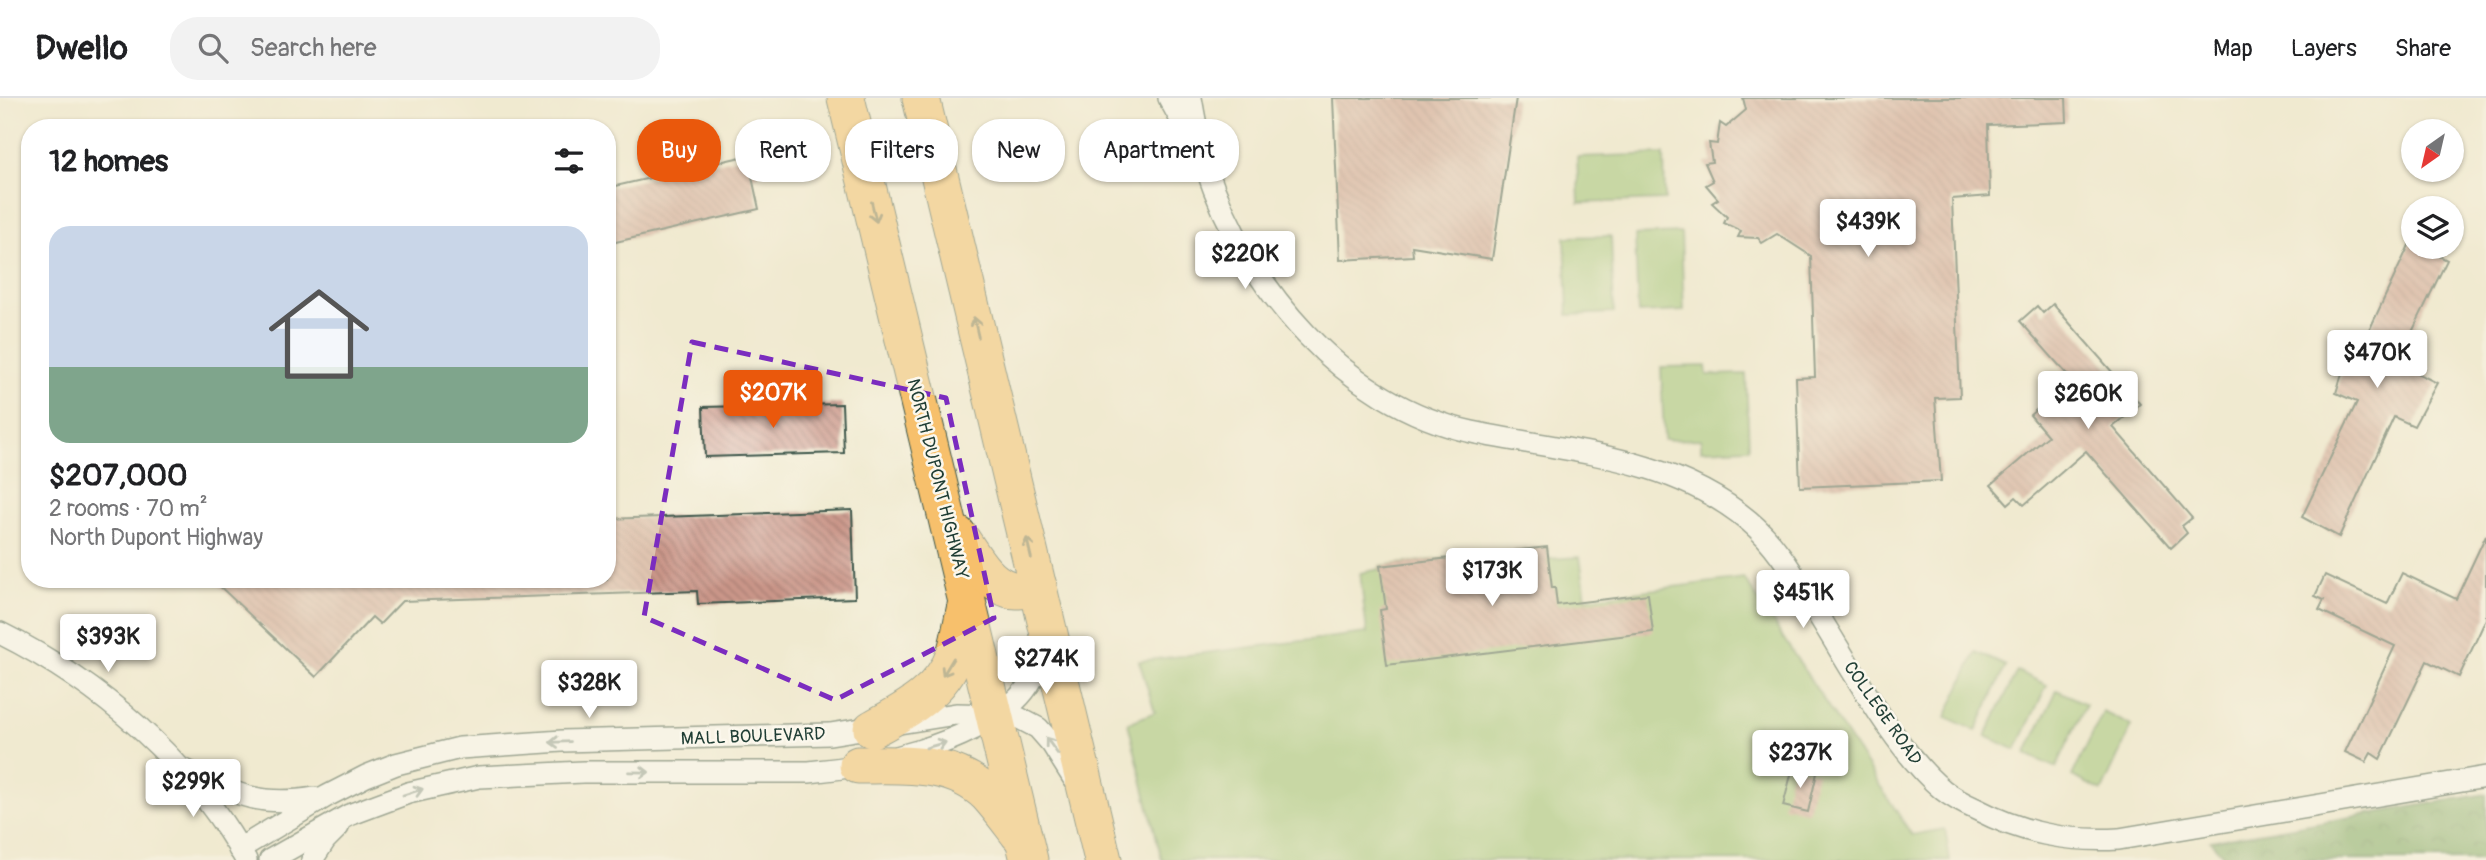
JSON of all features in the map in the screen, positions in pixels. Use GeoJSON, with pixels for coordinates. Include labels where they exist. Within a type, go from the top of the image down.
{"type":"FeatureCollection","features":[{"type":"Feature","properties":{"kind":"highway","name":"NORTH DUPONT HIGHWAY"},"geometry":{"type":"LineString","coordinates":[[846,98],[1027,851]]}},
{"type":"Feature","properties":{"kind":"highway"},"geometry":{"type":"LineString","coordinates":[[921,98],[1103,860]]}},
{"type":"Feature","properties":{"kind":"highway"},"geometry":{"type":"LineString","coordinates":[[948,520],[985,573],[995,582],[1018,590],[1038,586]]}},
{"type":"Feature","properties":{"kind":"highway"},"geometry":{"type":"LineString","coordinates":[[872,729],[909,708],[936,685],[954,656],[967,602]]}},
{"type":"Feature","properties":{"kind":"highway"},"geometry":{"type":"LineString","coordinates":[[858,765],[921,765],[946,770],[968,779],[987,795],[1027,851]]}},
{"type":"Feature","properties":{"kind":"street"},"geometry":{"type":"LineString","coordinates":[[1169,98],[1180,119]]}},
{"type":"Feature","properties":{"kind":"street","name":"COLLEGE ROAD"},"geometry":{"type":"LineString","coordinates":[[1191,98],[1195,119]]}},
{"type":"Feature","properties":{"kind":"street","name":"COLLEGE ROAD"},"geometry":{"type":"LineString","coordinates":[[1212,182],[1234,231],[1254,267],[1276,298],[1329,356],[1382,396],[1415,412],[1469,431],[1621,460],[1674,475],[1720,499],[1751,522],[1779,552],[1894,734],[1924,772],[1945,792],[1990,816],[2048,836],[2119,839],[2486,777]]}},
{"type":"Feature","properties":{"kind":"street","name":"MALL BOULEVARD"},"geometry":{"type":"LineString","coordinates":[[0,633],[50,660],[100,695],[149,737],[206,800],[242,854],[327,796],[396,764],[460,748],[562,741],[808,735],[872,729],[956,714],[1019,718],[1038,728],[1052,744],[1090,803]]}},
{"type":"Feature","properties":{"kind":"street","name":"MALL BOULEVARD"},"geometry":{"type":"LineString","coordinates":[[270,860],[349,816],[408,793],[479,777],[583,772],[834,770],[950,741],[1016,701],[1033,679],[1050,639]]}},
{"type":"Feature","properties":{"kind":"street"},"geometry":{"type":"LineString","coordinates":[[177,767],[226,790],[258,800],[285,803],[327,796]]}},
{"type":"Feature","properties":{"kind":"street"},"geometry":{"type":"LineString","coordinates":[[312,860],[325,839],[349,816]]}},
{"type":"Feature","properties":{"kind":"highlighted area"},"geometry":{"type":"Polygon","coordinates":[[[692,342],[946,398],[994,618],[835,700],[644,617],[692,342]]]}},
{"type":"Feature","properties":{"kind":"green space"},"geometry":{"type":"Polygon","coordinates":[[[1664,154],[1665,200],[1579,203],[1577,157],[1664,154]]]}},
{"type":"Feature","properties":{"kind":"green space"},"geometry":{"type":"Polygon","coordinates":[[[1681,233],[1684,311],[1638,313],[1635,235],[1681,233]]]}},
{"type":"Feature","properties":{"kind":"green space"},"geometry":{"type":"Polygon","coordinates":[[[1611,236],[1614,313],[1568,315],[1565,237],[1611,236]]]}},
{"type":"Feature","properties":{"kind":"green space"},"geometry":{"type":"Polygon","coordinates":[[[1706,366],[1707,375],[1746,374],[1749,448],[1701,450],[1701,439],[1664,440],[1661,367],[1706,366]]]}},
{"type":"Feature","properties":{"kind":"green space"},"geometry":{"type":"Polygon","coordinates":[[[1547,547],[1549,559],[1580,557],[1586,598],[1744,578],[1912,835],[1945,829],[1950,860],[1162,860],[1128,723],[1155,712],[1139,661],[1367,633],[1360,573],[1380,569],[1380,566],[1547,547]]]}},
{"type":"Feature","properties":{"kind":"green space"},"geometry":{"type":"Polygon","coordinates":[[[1976,652],[2006,666],[1976,731],[1946,717],[1976,652]]]}},
{"type":"Feature","properties":{"kind":"green space"},"geometry":{"type":"Polygon","coordinates":[[[2017,671],[2047,685],[2016,750],[1986,736],[2017,671]]]}},
{"type":"Feature","properties":{"kind":"green space"},"geometry":{"type":"Polygon","coordinates":[[[2057,690],[2086,704],[2056,768],[2026,754],[2057,690]]]}},
{"type":"Feature","properties":{"kind":"green space"},"geometry":{"type":"Polygon","coordinates":[[[2103,712],[2132,726],[2102,791],[2072,776],[2103,712]]]}},
{"type":"Feature","properties":{"kind":"green space"},"geometry":{"type":"Polygon","coordinates":[[[2486,794],[2486,860],[2227,860],[2210,841],[2486,794]]]}},
{"type":"Feature","properties":{"kind":"building"},"geometry":{"type":"Polygon","coordinates":[[[1333,98],[1516,98],[1492,259],[1412,246],[1413,256],[1340,260],[1333,98]]]}},
{"type":"Feature","properties":{"kind":"building"},"geometry":{"type":"Polygon","coordinates":[[[1743,98],[2066,98],[2067,122],[1988,125],[1990,196],[1952,199],[1960,397],[1935,398],[1941,481],[1800,487],[1796,378],[1815,377],[1811,256],[1777,234],[1762,243],[1758,238],[1738,237],[1741,231],[1724,223],[1727,217],[1712,203],[1718,199],[1706,185],[1713,181],[1705,163],[1712,162],[1709,143],[1717,144],[1720,123],[1726,127],[1746,110],[1743,98]]]}},
{"type":"Feature","properties":{"kind":"building"},"geometry":{"type":"Polygon","coordinates":[[[735,158],[735,182],[753,182],[759,209],[616,242],[616,186],[637,181],[721,182],[721,162],[735,158]]]}},
{"type":"Feature","properties":{"kind":"building"},"geometry":{"type":"Polygon","coordinates":[[[2403,259],[2447,260],[2397,363],[2437,383],[2414,426],[2394,417],[2339,537],[2302,517],[2357,402],[2336,393],[2351,345],[2360,350],[2403,259]]]}},
{"type":"Feature","properties":{"kind":"building"},"geometry":{"type":"Polygon","coordinates":[[[2053,304],[2140,404],[2113,427],[2192,518],[2182,526],[2187,533],[2171,548],[2086,451],[2024,505],[2016,497],[2008,504],[1991,485],[2048,436],[2030,415],[2072,380],[2020,321],[2037,306],[2043,313],[2053,304]]]}},
{"type":"Feature","properties":{"kind":"building"},"geometry":{"type":"Polygon","coordinates":[[[842,404],[844,453],[705,457],[703,407],[842,404]]]}},
{"type":"Feature","properties":{"kind":"building"},"geometry":{"type":"Polygon","coordinates":[[[852,510],[855,598],[698,604],[697,591],[402,601],[380,624],[372,617],[316,677],[222,588],[616,588],[616,519],[852,510]]]}},
{"type":"Feature","properties":{"kind":"building"},"geometry":{"type":"Polygon","coordinates":[[[2486,535],[2486,619],[2459,677],[2427,661],[2380,759],[2371,753],[2366,762],[2345,752],[2395,646],[2319,610],[2324,600],[2315,596],[2325,575],[2387,604],[2402,573],[2456,599],[2486,535]]]}},
{"type":"Feature","properties":{"kind":"building"},"geometry":{"type":"Polygon","coordinates":[[[1547,547],[1557,605],[1648,594],[1653,632],[1387,665],[1380,610],[1386,609],[1380,566],[1547,547]]]}},
{"type":"Feature","properties":{"kind":"building"},"geometry":{"type":"Polygon","coordinates":[[[1793,767],[1817,773],[1808,812],[1783,806],[1793,767]]]}}]}
